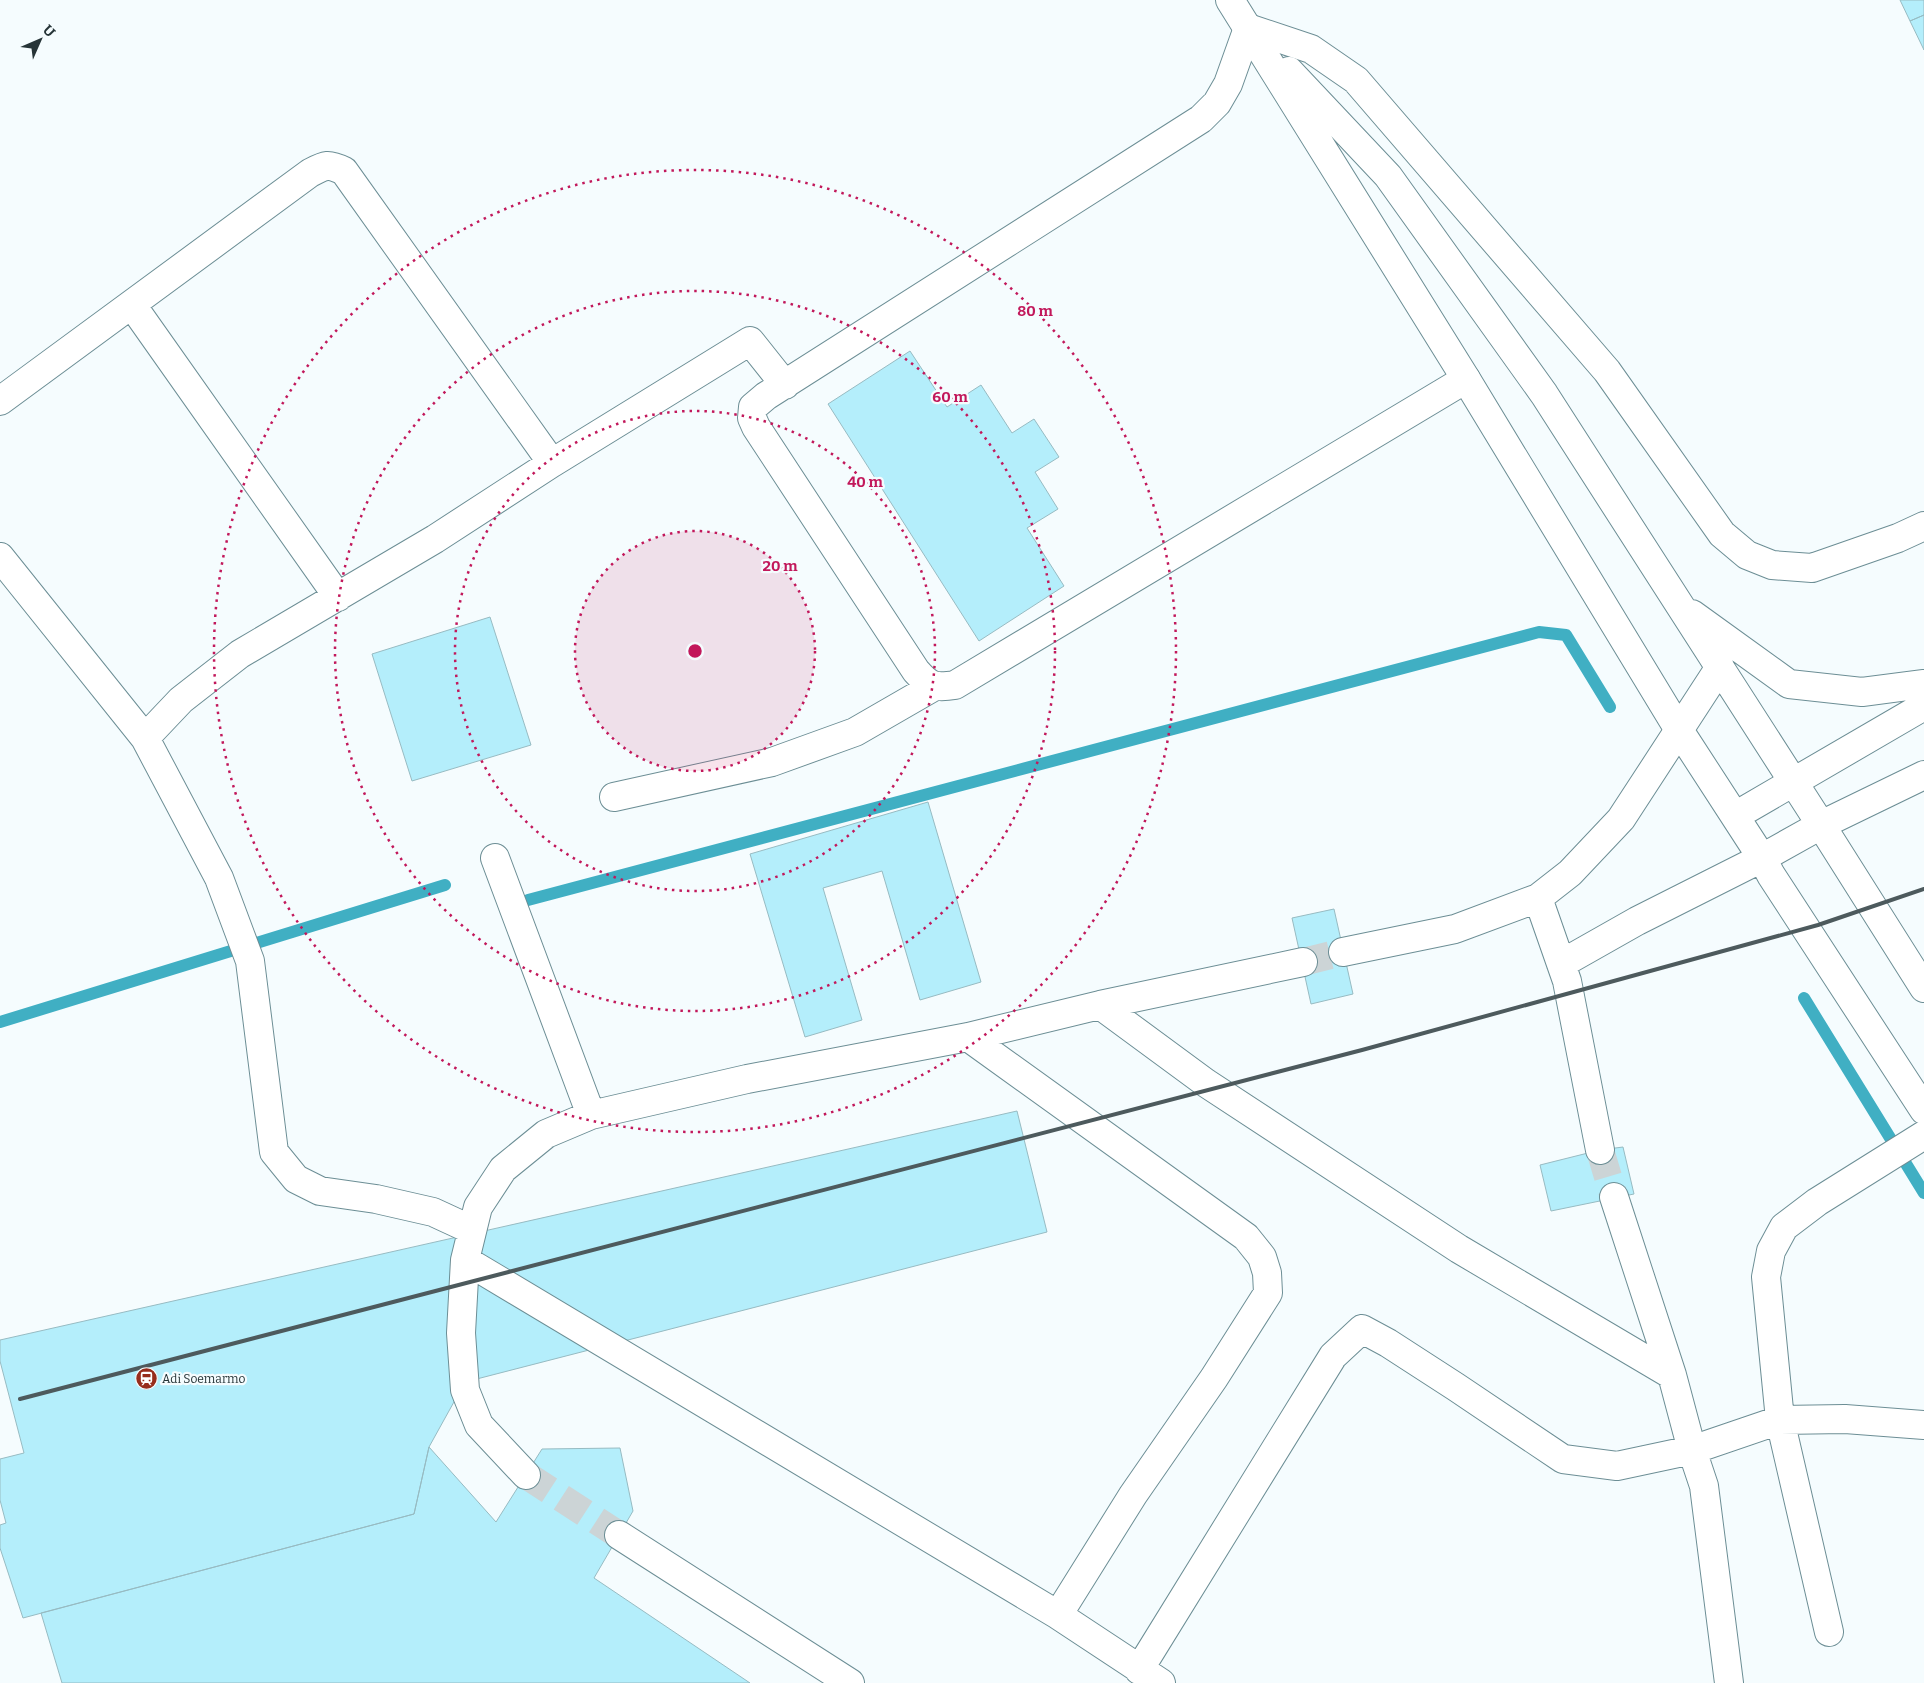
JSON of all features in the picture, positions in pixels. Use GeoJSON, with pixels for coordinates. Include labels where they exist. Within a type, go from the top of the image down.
{"type":"FeatureCollection","features":[{"type":"Feature","properties":{"kind":"main road"},"geometry":{"type":"LineString","coordinates":[[1230,0],[1466,379],[1679,730],[1924,1110]]}},
{"type":"Feature","properties":{"kind":"main road"},"geometry":{"type":"LineString","coordinates":[[933,687],[924,681],[916,671],[756,427],[752,418],[754,407],[766,396],[1201,118],[1217,102],[1228,84],[1248,28]]}},
{"type":"Feature","properties":{"kind":"main road"},"geometry":{"type":"LineString","coordinates":[[1248,28],[1312,49],[1356,80],[1607,371],[1722,534],[1747,555],[1772,565],[1812,568],[1898,538],[1924,526]]}},
{"type":"Feature","properties":{"kind":"main road"},"geometry":{"type":"LineString","coordinates":[[1248,28],[1388,176],[1544,394],[1924,988]]}},
{"type":"Feature","properties":{"kind":"main road"},"geometry":{"type":"LineString","coordinates":[[0,401],[310,173],[322,167],[332,165],[344,171],[552,463]]}},
{"type":"Feature","properties":{"kind":"main road"},"geometry":{"type":"LineString","coordinates":[[132,304],[338,597]]}},
{"type":"Feature","properties":{"kind":"main road"},"geometry":{"type":"LineString","coordinates":[[145,738],[182,700],[233,659],[435,539],[552,463],[750,341],[785,385]]}},
{"type":"Feature","properties":{"kind":"main road"},"geometry":{"type":"LineString","coordinates":[[614,797],[772,762],[856,732],[933,687],[956,685],[1466,379]]}},
{"type":"Feature","properties":{"kind":"main road"},"geometry":{"type":"LineString","coordinates":[[0,557],[145,738],[219,878],[250,961],[274,1152],[296,1179],[320,1190],[376,1199],[433,1212],[472,1230]]}},
{"type":"Feature","properties":{"kind":"main road"},"geometry":{"type":"LineString","coordinates":[[1678,604],[1789,684],[1862,692],[1924,684]]}},
{"type":"Feature","properties":{"kind":"main road"},"geometry":{"type":"LineString","coordinates":[[1343,952],[1455,929],[1538,898],[1570,873],[1621,819],[1720,667]]}},
{"type":"Feature","properties":{"kind":"main road"},"geometry":{"type":"LineString","coordinates":[[1735,816],[1924,706]]}},
{"type":"Feature","properties":{"kind":"main road"},"geometry":{"type":"LineString","coordinates":[[1561,964],[1637,921],[1762,858],[1821,825],[1924,775]]}},
{"type":"Feature","properties":{"kind":"main road"},"geometry":{"type":"LineString","coordinates":[[495,858],[591,1115]]}},
{"type":"Feature","properties":{"kind":"main road"},"geometry":{"type":"LineString","coordinates":[[1538,898],[1567,981],[1600,1150]]}},
{"type":"Feature","properties":{"kind":"main road"},"geometry":{"type":"LineString","coordinates":[[526,1475],[479,1425],[465,1390],[461,1333],[465,1260],[478,1207],[502,1169],[546,1134],[591,1115],[747,1079],[968,1037],[1100,1005],[1302,962]]}},
{"type":"Feature","properties":{"kind":"main road"},"geometry":{"type":"LineString","coordinates":[[1100,1005],[1206,1083],[1459,1248],[1672,1375]]}},
{"type":"Feature","properties":{"kind":"main road"},"geometry":{"type":"LineString","coordinates":[[968,1037],[1246,1237],[1262,1257],[1266,1273],[1268,1293],[1214,1378],[1134,1495],[1058,1616]]}},
{"type":"Feature","properties":{"kind":"main road"},"geometry":{"type":"LineString","coordinates":[[1829,1632],[1780,1420],[1766,1277],[1771,1251],[1784,1227],[1817,1202],[1922,1136]]}},
{"type":"Feature","properties":{"kind":"main road"},"geometry":{"type":"LineString","coordinates":[[1614,1197],[1672,1375],[1692,1450],[1704,1486],[1729,1683]]}},
{"type":"Feature","properties":{"kind":"main road"},"geometry":{"type":"LineString","coordinates":[[465,1260],[1058,1616],[1150,1676],[1288,1430],[1333,1356],[1362,1329],[1388,1343],[1456,1386],[1564,1459],[1616,1466],[1692,1450],[1780,1420],[1845,1418],[1924,1425]]}},
{"type":"Feature","properties":{"kind":"main road"},"geometry":{"type":"LineString","coordinates":[[619,1535],[850,1683]]}},
{"type":"Feature","properties":{"kind":"building"},"geometry":{"type":"Polygon","coordinates":[[[1900,0],[1924,0],[1924,15],[1910,21],[1900,0]]]}},
{"type":"Feature","properties":{"kind":"building"},"geometry":{"type":"Polygon","coordinates":[[[1924,15],[1924,50],[1910,21],[1924,15]]]}},
{"type":"Feature","properties":{"kind":"building"},"geometry":{"type":"Polygon","coordinates":[[[910,351],[947,407],[981,385],[1012,433],[1034,419],[1059,457],[1035,472],[1058,509],[1027,528],[1064,586],[979,641],[828,404],[910,351]]]}},
{"type":"Feature","properties":{"kind":"building"},"geometry":{"type":"Polygon","coordinates":[[[490,617],[531,745],[412,781],[372,654],[490,617]]]}},
{"type":"Feature","properties":{"kind":"building"},"geometry":{"type":"Polygon","coordinates":[[[928,802],[981,982],[920,1000],[882,871],[823,888],[862,1020],[805,1037],[750,854],[928,802]]]}},
{"type":"Feature","properties":{"kind":"building"},"geometry":{"type":"Polygon","coordinates":[[[1334,909],[1353,994],[1311,1004],[1292,918],[1334,909]]]}},
{"type":"Feature","properties":{"kind":"building"},"geometry":{"type":"Polygon","coordinates":[[[1017,1111],[1047,1232],[465,1382],[429,1447],[414,1514],[23,1618],[0,1548],[0,1525],[6,1523],[0,1500],[0,1459],[24,1453],[0,1361],[0,1340],[1017,1111]]]}},
{"type":"Feature","properties":{"kind":"building"},"geometry":{"type":"Polygon","coordinates":[[[1623,1147],[1634,1194],[1551,1211],[1540,1165],[1600,1150],[1623,1147]]]}},
{"type":"Feature","properties":{"kind":"building"},"geometry":{"type":"Polygon","coordinates":[[[429,1447],[496,1522],[542,1449],[620,1448],[633,1511],[594,1578],[750,1683],[62,1683],[41,1613],[414,1514],[429,1447]]]}},
{"type":"Feature","properties":{"kind":"waterway"},"geometry":{"type":"LineString","coordinates":[[528,900],[1539,632],[1566,635],[1610,707]]}},
{"type":"Feature","properties":{"kind":"waterway"},"geometry":{"type":"LineString","coordinates":[[0,1022],[445,885]]}},
{"type":"Feature","properties":{"kind":"waterway"},"geometry":{"type":"LineString","coordinates":[[1804,998],[1924,1193]]}},
{"type":"Feature","properties":{"kind":"tunnel"},"geometry":{"type":"LineString","coordinates":[[1303,962],[1343,952]]}},
{"type":"Feature","properties":{"kind":"tunnel"},"geometry":{"type":"LineString","coordinates":[[1600,1150],[1614,1197]]}},
{"type":"Feature","properties":{"kind":"tunnel"},"geometry":{"type":"LineString","coordinates":[[526,1475],[619,1535]]}},
{"type":"Feature","properties":{"kind":"railway"},"geometry":{"type":"LineString","coordinates":[[20,1399],[1362,1050],[1818,925],[1924,889]]}},
{"type":"Feature","properties":{"kind":"place","name":"Adi Soemarmo"},"geometry":{"type":"Point","coordinates":[146,1379]}}]}
